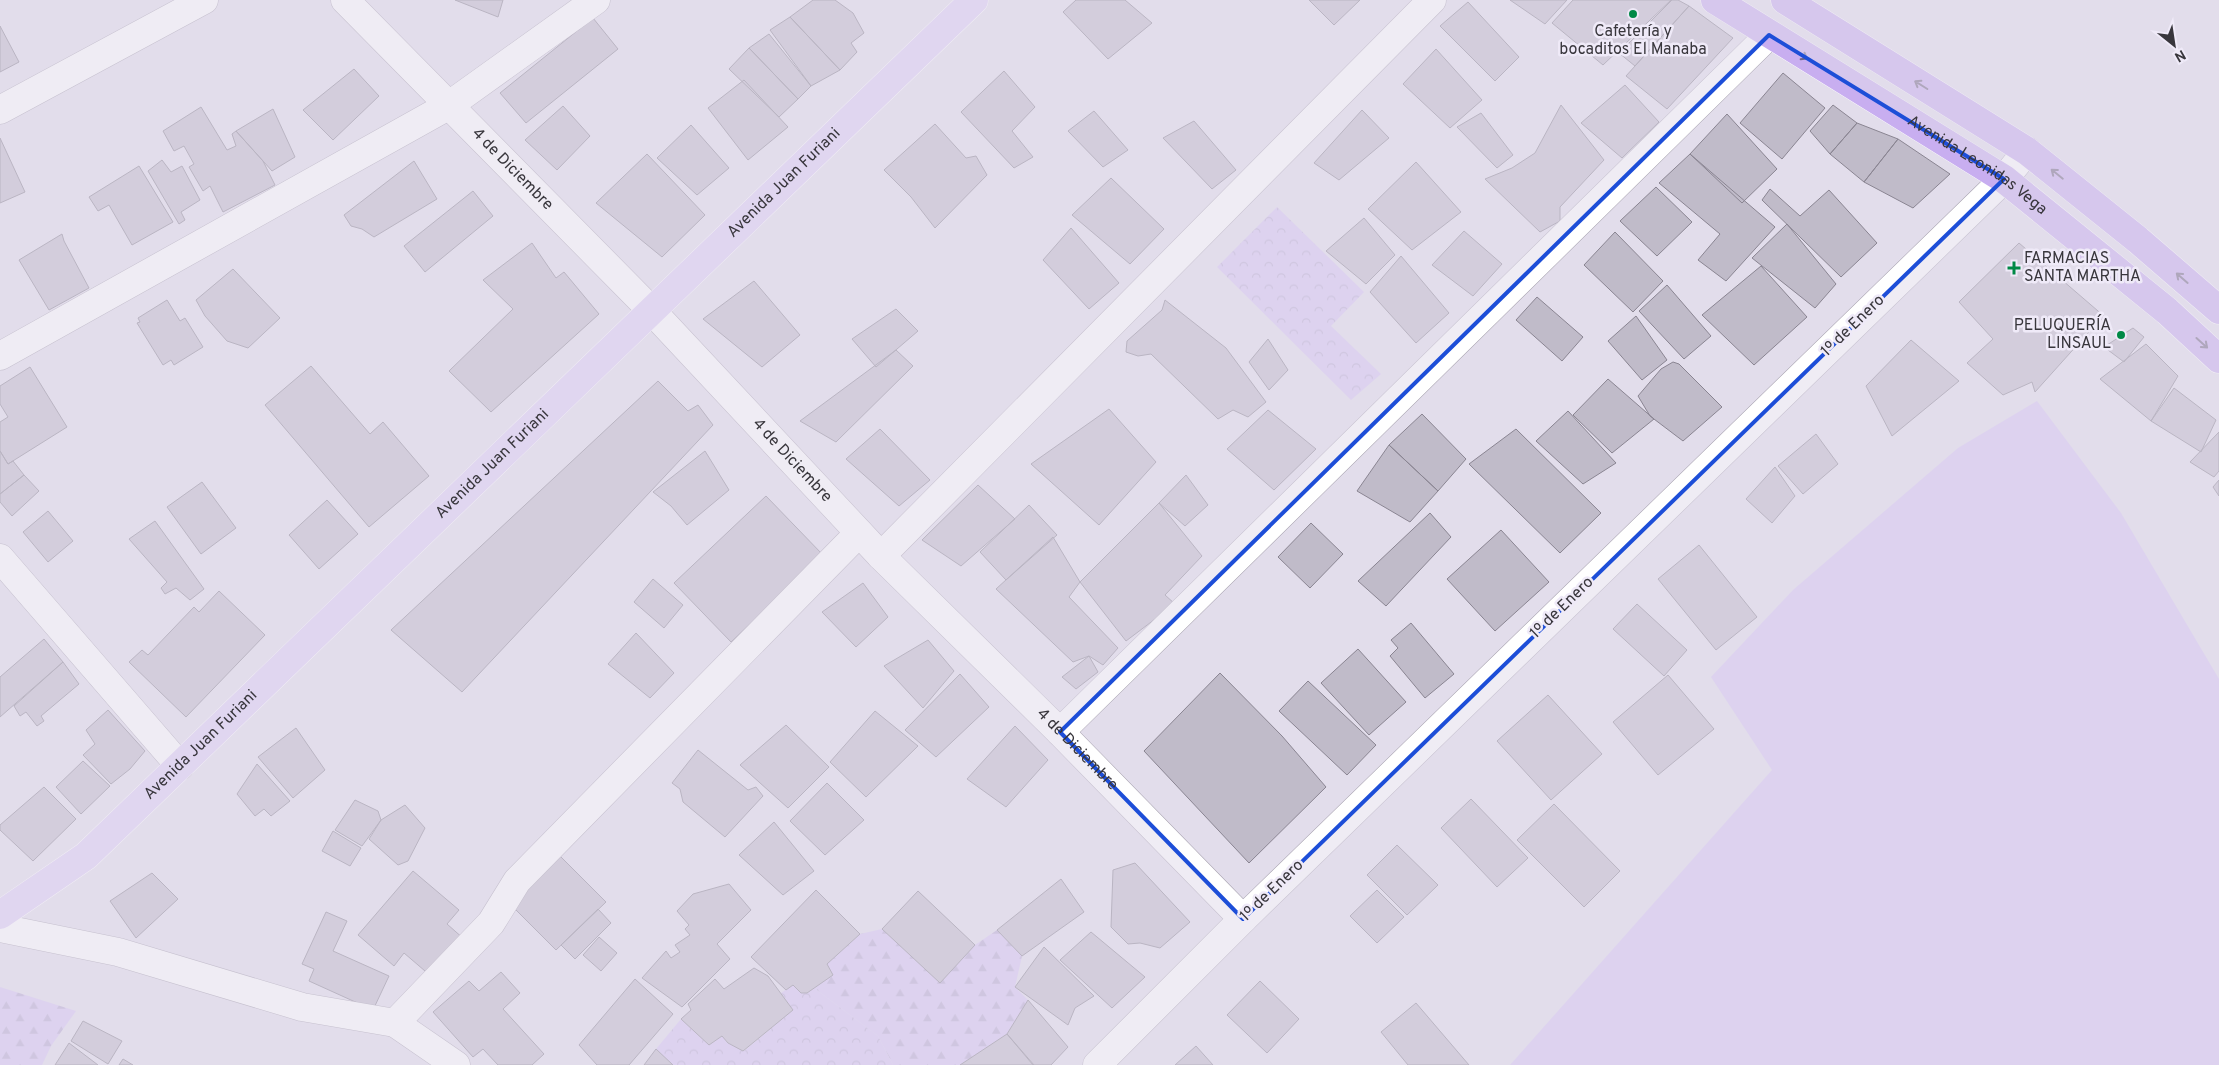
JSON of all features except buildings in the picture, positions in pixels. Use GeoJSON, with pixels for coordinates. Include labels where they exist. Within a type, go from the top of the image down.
{"type":"FeatureCollection","features":[{"type":"Feature","properties":{"kind":"highway","name":"Avenida Leonidas Vega"},"geometry":{"type":"LineString","coordinates":[[1715,0],[2004,179],[2167,311],[2219,358]]}},
{"type":"Feature","properties":{"kind":"highway"},"geometry":{"type":"LineString","coordinates":[[1785,0],[2027,151],[2138,240],[2219,310]]}},
{"type":"Feature","properties":{"kind":"main road","name":"Avenida Juan Furiani"},"geometry":{"type":"LineString","coordinates":[[0,915],[86,856],[974,0]]}},
{"type":"Feature","properties":{"kind":"street"},"geometry":{"type":"LineString","coordinates":[[0,110],[204,0]]}},
{"type":"Feature","properties":{"kind":"street","name":"4 de Diciembre"},"geometry":{"type":"LineString","coordinates":[[345,0],[652,311],[881,556],[1060,732],[1243,919]]}},
{"type":"Feature","properties":{"kind":"street"},"geometry":{"type":"LineString","coordinates":[[0,356],[448,106],[596,0]]}},
{"type":"Feature","properties":{"kind":"street"},"geometry":{"type":"LineString","coordinates":[[881,556],[1432,0]]}},
{"type":"Feature","properties":{"kind":"street"},"geometry":{"type":"LineString","coordinates":[[1060,732],[1769,35]]}},
{"type":"Feature","properties":{"kind":"street","name":"1º de Enero"},"geometry":{"type":"LineString","coordinates":[[1097,1065],[1243,919],[2004,179],[2027,151]]}},
{"type":"Feature","properties":{"kind":"street"},"geometry":{"type":"LineString","coordinates":[[395,1023],[491,923],[516,881],[859,533]]}},
{"type":"Feature","properties":{"kind":"street"},"geometry":{"type":"LineString","coordinates":[[0,558],[180,766]]}},
{"type":"Feature","properties":{"kind":"street"},"geometry":{"type":"LineString","coordinates":[[0,928],[118,952],[302,1007],[395,1023],[456,1065]]}},
{"type":"Feature","properties":{"kind":"highlighted area"},"geometry":{"type":"Polygon","coordinates":[[[1769,35],[2004,179],[1243,919],[1060,732],[1769,35]]]}},
{"type":"Feature","properties":{"kind":"green space"},"geometry":{"type":"Polygon","coordinates":[[[1277,207],[1364,292],[1331,326],[1381,374],[1351,400],[1217,267],[1277,207]]]}},
{"type":"Feature","properties":{"kind":"green space"},"geometry":{"type":"Polygon","coordinates":[[[2037,401],[2121,513],[2219,679],[2219,1065],[1510,1065],[1772,770],[1711,677],[1793,590],[1958,448],[2037,401]]]}},
{"type":"Feature","properties":{"kind":"green space"},"geometry":{"type":"Polygon","coordinates":[[[882,929],[940,983],[975,945],[997,930],[1022,956],[1015,987],[1028,1000],[1007,1034],[960,1065],[893,1065],[878,1036],[814,988],[832,975],[827,964],[860,934],[882,929]]]}},
{"type":"Feature","properties":{"kind":"green space"},"geometry":{"type":"Polygon","coordinates":[[[793,985],[801,993],[807,993],[814,988],[878,1036],[893,1065],[673,1065],[656,1049],[681,1019],[709,1045],[722,1036],[728,1043],[744,1051],[793,1010],[781,993],[793,985]]]}},
{"type":"Feature","properties":{"kind":"green space"},"geometry":{"type":"Polygon","coordinates":[[[0,987],[76,1011],[51,1046],[42,1065],[0,1065],[0,987]]]}},
{"type":"Feature","properties":{"kind":"place","name":"Cafetería y bocaditos El Manaba"},"geometry":{"type":"Point","coordinates":[1633,14]}},
{"type":"Feature","properties":{"kind":"place","name":"FARMACIAS SANTA MARTHA"},"geometry":{"type":"Point","coordinates":[2014,268]}},
{"type":"Feature","properties":{"kind":"place","name":"PELUQUERÍA LINSAUL"},"geometry":{"type":"Point","coordinates":[2121,335]}}]}
